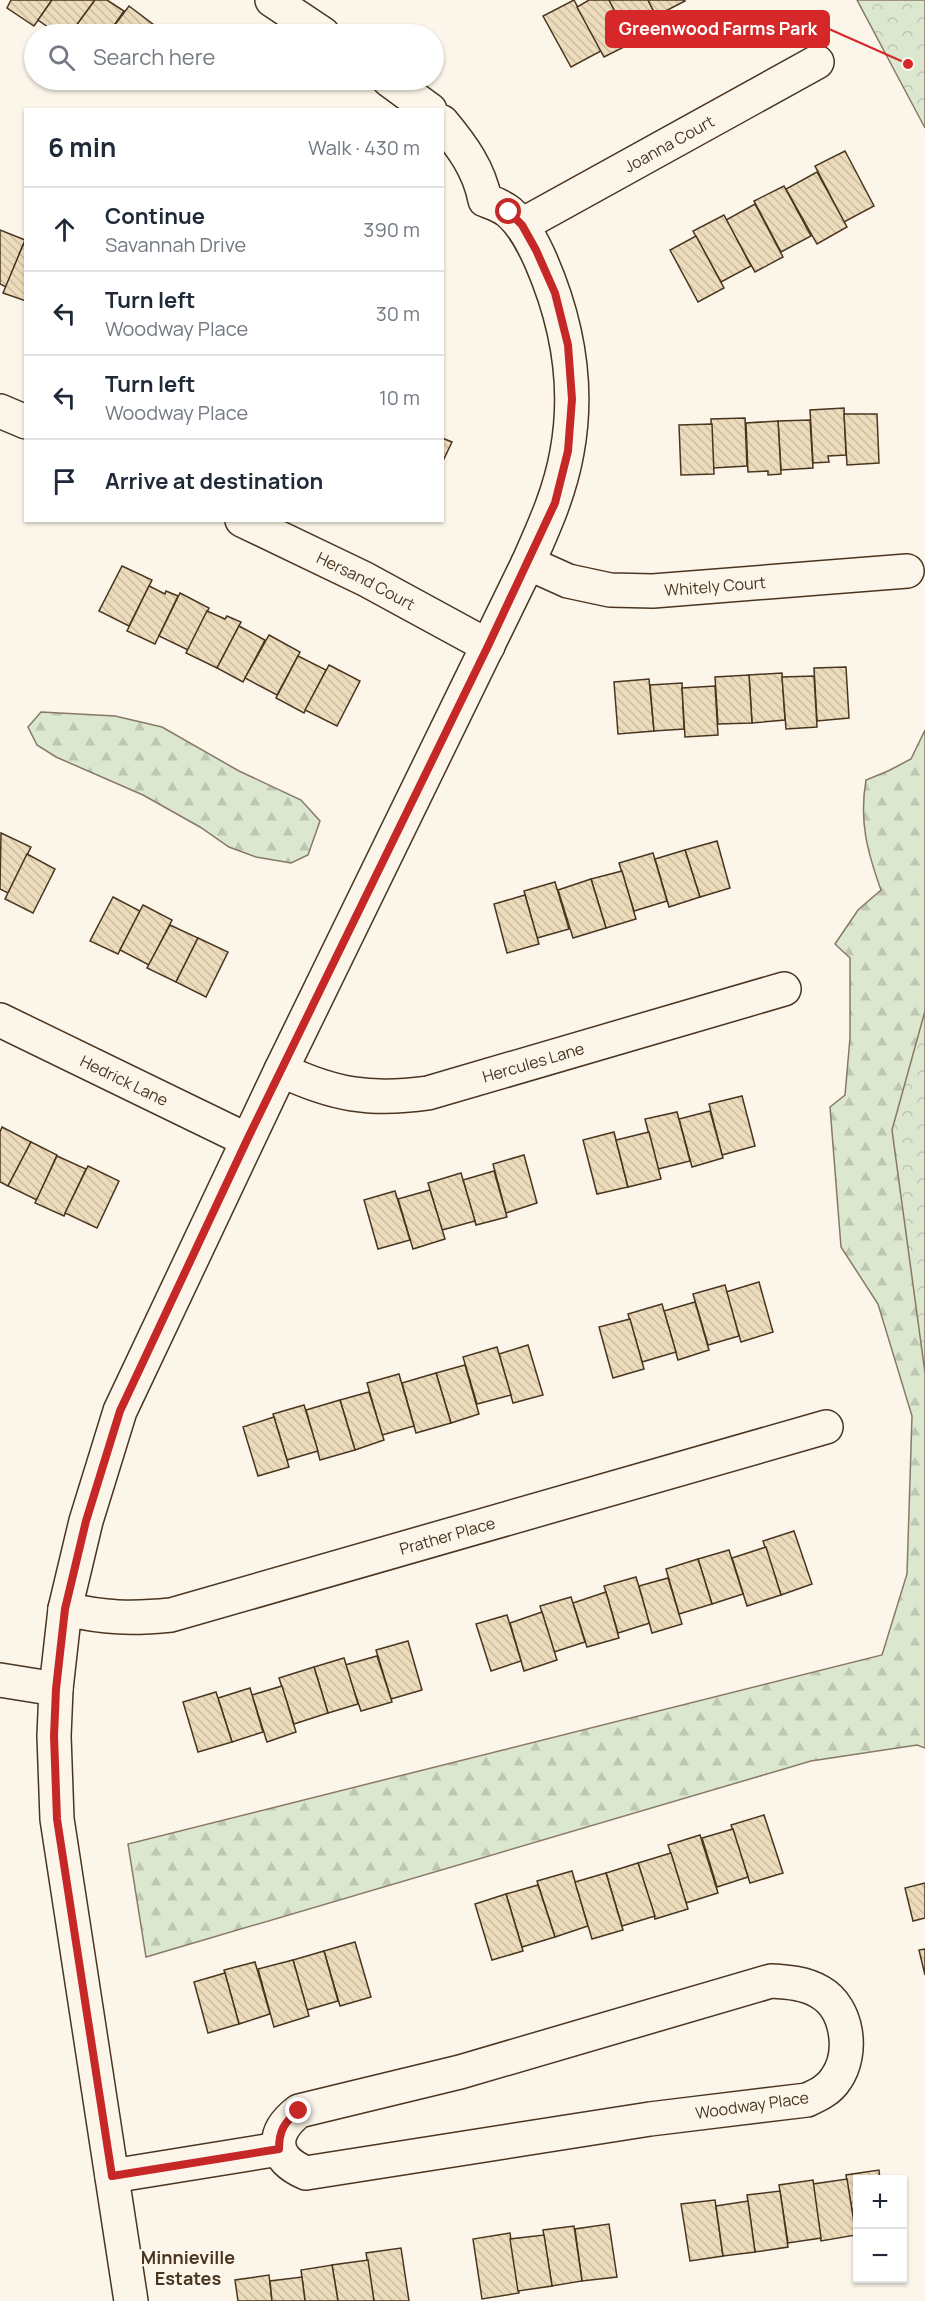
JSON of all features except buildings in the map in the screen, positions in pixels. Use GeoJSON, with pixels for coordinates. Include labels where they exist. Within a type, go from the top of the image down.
{"type":"FeatureCollection","features":[{"type":"Feature","properties":{"kind":"street"},"geometry":{"type":"LineString","coordinates":[[272,0],[308,24]]}},
{"type":"Feature","properties":{"kind":"street","name":"Joanna Court"},"geometry":{"type":"LineString","coordinates":[[522,225],[817,62]]}},
{"type":"Feature","properties":{"kind":"street"},"geometry":{"type":"LineString","coordinates":[[403,90],[427,108]]}},
{"type":"Feature","properties":{"kind":"street"},"geometry":{"type":"LineString","coordinates":[[131,2301],[57,1819],[54,1736],[56,1689],[65,1609],[86,1521],[120,1411],[247,1140],[528,563],[555,503],[568,451],[572,399],[568,345],[555,293],[522,225],[497,204],[484,200],[481,180],[472,163],[444,125]]}},
{"type":"Feature","properties":{"kind":"street"},"geometry":{"type":"LineString","coordinates":[[0,411],[24,421]]}},
{"type":"Feature","properties":{"kind":"street","name":"Hersand Court"},"geometry":{"type":"LineString","coordinates":[[246,522],[365,579],[488,646]]}},
{"type":"Feature","properties":{"kind":"street","name":"Whitely Court"},"geometry":{"type":"LineString","coordinates":[[528,563],[568,581],[610,590],[653,591],[907,571]]}},
{"type":"Feature","properties":{"kind":"street","name":"Hercules Lane"},"geometry":{"type":"LineString","coordinates":[[281,1070],[313,1085],[354,1095],[395,1098],[428,1094],[784,989]]}},
{"type":"Feature","properties":{"kind":"street","name":"Hedrick Lane"},"geometry":{"type":"LineString","coordinates":[[0,1020],[247,1140]]}},
{"type":"Feature","properties":{"kind":"street","name":"Prather Place"},"geometry":{"type":"LineString","coordinates":[[65,1609],[100,1617],[136,1619],[171,1615],[826,1426]]}},
{"type":"Feature","properties":{"kind":"street"},"geometry":{"type":"LineString","coordinates":[[0,1680],[56,1689]]}},
{"type":"Feature","properties":{"kind":"street","name":"Woodway Place"},"geometry":{"type":"LineString","coordinates":[[771,1982],[797,1983],[821,1992],[837,2006],[845,2031],[846,2054],[837,2078],[826,2091],[807,2100],[650,2119],[306,2173],[291,2167],[279,2149],[279,2135],[286,2121],[299,2111],[460,2072],[771,1982]]}},
{"type":"Feature","properties":{"kind":"street"},"geometry":{"type":"LineString","coordinates":[[112,2176],[279,2149]]}},
{"type":"Feature","properties":{"kind":"green space"},"geometry":{"type":"Polygon","coordinates":[[[857,0],[925,0],[925,128],[857,0]]]}},
{"type":"Feature","properties":{"kind":"green space"},"geometry":{"type":"Polygon","coordinates":[[[41,712],[115,716],[162,727],[239,771],[301,800],[320,821],[308,855],[291,863],[256,857],[229,847],[200,827],[143,795],[56,757],[37,745],[28,727],[41,712]]]}},
{"type":"Feature","properties":{"kind":"green space"},"geometry":{"type":"Polygon","coordinates":[[[925,730],[925,1748],[917,1745],[811,1761],[146,1957],[128,1844],[882,1655],[907,1574],[912,1416],[878,1304],[841,1247],[830,1107],[845,1095],[850,1038],[850,958],[835,944],[858,910],[881,890],[872,862],[864,823],[866,780],[911,759],[925,730]]]}},
{"type":"Feature","properties":{"kind":"green space"},"geometry":{"type":"Polygon","coordinates":[[[925,1011],[925,1373],[892,1130],[925,1011]]]}},
{"type":"Feature","properties":{"kind":"place","name":"Greenwood Farms Park"},"geometry":{"type":"Point","coordinates":[908,64]}},
{"type":"Feature","properties":{"kind":"district","name":"Minnieville Estates"},"geometry":{"type":"Point","coordinates":[188,2267]}},
{"type":"Feature","properties":{"kind":"route"},"geometry":{"type":"LineString","coordinates":[[299,2111],[286,2121],[279,2135],[279,2149],[112,2176],[57,1819],[54,1736],[56,1689],[65,1609],[86,1521],[120,1411],[247,1140],[488,646],[555,503],[568,451],[572,399],[568,345],[555,293],[536,250],[522,225],[509,212]]}}]}
